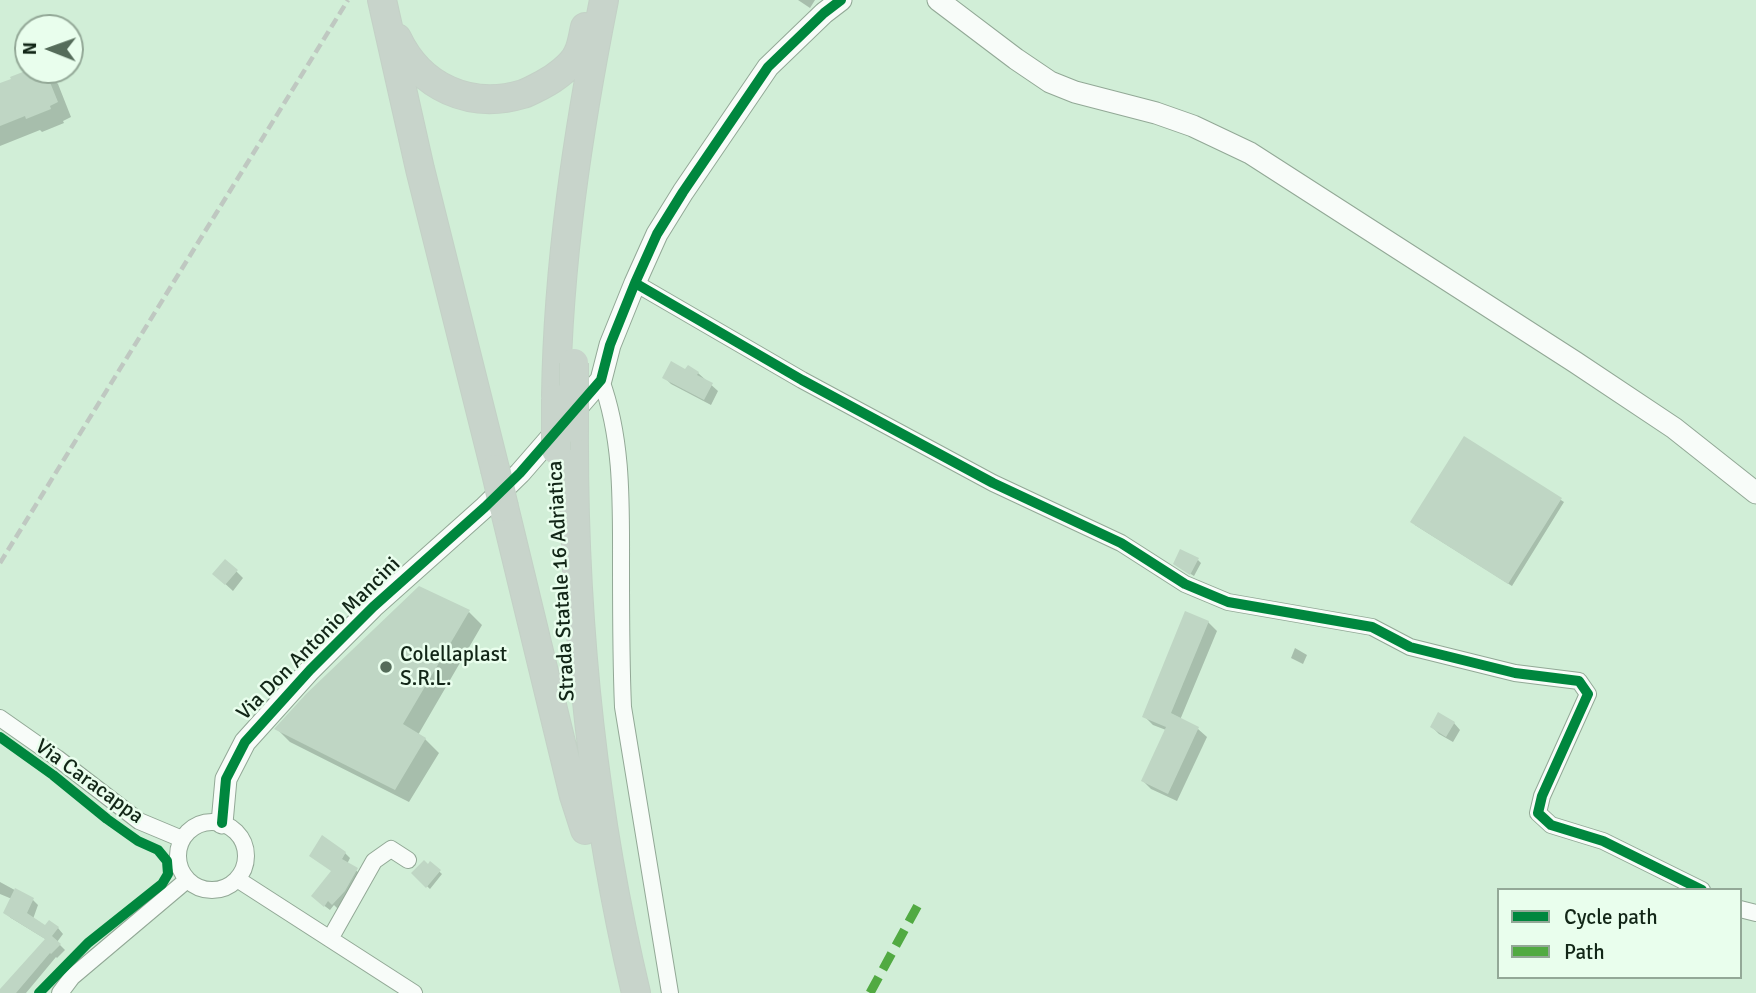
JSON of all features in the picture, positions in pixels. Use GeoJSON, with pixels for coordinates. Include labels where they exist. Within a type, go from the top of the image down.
{"type":"FeatureCollection","features":[{"type":"Feature","properties":{"kind":"highway"},"geometry":{"type":"LineString","coordinates":[[384,0],[393,29],[405,54],[424,75],[451,93],[489,100],[523,94],[555,79],[578,54],[591,0]]}},
{"type":"Feature","properties":{"kind":"highway"},"geometry":{"type":"LineString","coordinates":[[384,0],[421,169],[495,469],[495,507],[585,830]]}},
{"type":"Feature","properties":{"kind":"highway","name":"Strada Statale 16 Adriatica"},"geometry":{"type":"LineString","coordinates":[[604,0],[584,105],[568,216],[557,348],[556,532],[560,625],[571,740],[599,910],[618,993]]}},
{"type":"Feature","properties":{"kind":"highway","name":"Strada Statale 16 Adriatica"},"geometry":{"type":"LineString","coordinates":[[622,0],[598,125],[577,305],[573,494],[578,612],[588,725],[611,875],[636,993]]}},
{"type":"Feature","properties":{"kind":"street"},"geometry":{"type":"LineString","coordinates":[[670,993],[623,707],[622,504],[617,445],[601,380],[610,345],[635,283],[657,234],[683,192],[768,67],[841,0]]}},
{"type":"Feature","properties":{"kind":"street"},"geometry":{"type":"LineString","coordinates":[[939,0],[1050,82],[1075,92],[1156,113],[1193,126],[1250,153],[1674,428],[1756,493]]}},
{"type":"Feature","properties":{"kind":"street"},"geometry":{"type":"LineString","coordinates":[[635,283],[802,380],[993,483],[1121,543],[1185,584],[1228,602],[1372,626],[1410,647],[1515,673],[1578,681],[1588,694],[1542,796],[1538,813],[1550,825],[1603,841],[1698,888]]}},
{"type":"Feature","properties":{"kind":"street","name":"Via Don Antonio Mancini"},"geometry":{"type":"LineString","coordinates":[[222,823],[226,779],[245,742],[310,670],[373,607],[495,507],[520,473],[601,380]]}},
{"type":"Feature","properties":{"kind":"street","name":"Via Caracappa"},"geometry":{"type":"LineString","coordinates":[[0,718],[139,821],[182,839]]}},
{"type":"Feature","properties":{"kind":"street"},"geometry":{"type":"LineString","coordinates":[[211,821],[222,823],[233,828],[245,847],[243,870],[237,879],[218,890],[196,887],[181,871],[178,849],[182,839],[189,830],[199,824],[211,821]]}},
{"type":"Feature","properties":{"kind":"street"},"geometry":{"type":"LineString","coordinates":[[330,939],[374,861],[391,849],[408,860]]}},
{"type":"Feature","properties":{"kind":"street"},"geometry":{"type":"LineString","coordinates":[[237,879],[414,993]]}},
{"type":"Feature","properties":{"kind":"street"},"geometry":{"type":"LineString","coordinates":[[60,993],[72,977],[187,880]]}},
{"type":"Feature","properties":{"kind":"building"},"geometry":{"type":"Polygon","coordinates":[[[14,75],[14,84],[51,84],[58,102],[50,106],[51,109],[0,126],[0,83],[11,79],[14,75]]]}},
{"type":"Feature","properties":{"kind":"building"},"geometry":{"type":"Polygon","coordinates":[[[671,361],[685,369],[688,365],[699,372],[697,375],[713,383],[704,400],[662,378],[671,361]]]}},
{"type":"Feature","properties":{"kind":"building"},"geometry":{"type":"Polygon","coordinates":[[[1464,436],[1562,498],[1508,584],[1410,522],[1464,436]]]}},
{"type":"Feature","properties":{"kind":"building"},"geometry":{"type":"Polygon","coordinates":[[[1180,549],[1199,558],[1190,575],[1173,564],[1180,549]]]}},
{"type":"Feature","properties":{"kind":"building"},"geometry":{"type":"Polygon","coordinates":[[[225,559],[238,570],[225,585],[212,574],[225,559]]]}},
{"type":"Feature","properties":{"kind":"building","name":"Colellaplast S.R.L."},"geometry":{"type":"Polygon","coordinates":[[[419,586],[470,610],[403,724],[426,738],[395,790],[274,729],[306,694],[419,586]]]}},
{"type":"Feature","properties":{"kind":"building"},"geometry":{"type":"Polygon","coordinates":[[[1185,611],[1209,621],[1171,713],[1199,727],[1168,794],[1141,781],[1166,727],[1142,717],[1185,611]]]}},
{"type":"Feature","properties":{"kind":"building"},"geometry":{"type":"Polygon","coordinates":[[[1438,712],[1455,722],[1446,737],[1430,727],[1438,712]]]}},
{"type":"Feature","properties":{"kind":"building"},"geometry":{"type":"Polygon","coordinates":[[[322,835],[346,852],[342,859],[358,868],[345,891],[332,905],[328,901],[324,907],[311,896],[331,871],[309,856],[322,835]]]}},
{"type":"Feature","properties":{"kind":"building"},"geometry":{"type":"Polygon","coordinates":[[[424,860],[428,864],[430,861],[441,870],[426,888],[411,873],[424,860]]]}},
{"type":"Feature","properties":{"kind":"building"},"geometry":{"type":"Polygon","coordinates":[[[15,888],[34,898],[27,913],[45,925],[49,920],[59,927],[52,936],[61,944],[16,993],[0,993],[0,989],[45,939],[3,913],[15,888]]]}},
{"type":"Feature","properties":{"kind":"railway"},"geometry":{"type":"LineString","coordinates":[[0,563],[348,0]]}},
{"type":"Feature","properties":{"kind":"marked path"},"geometry":{"type":"LineString","coordinates":[[870,993],[918,905]]}},
{"type":"Feature","properties":{"kind":"cycle path"},"geometry":{"type":"LineString","coordinates":[[222,823],[226,779],[245,742],[310,670],[373,607],[520,473],[601,380],[610,345],[635,283],[657,234],[683,192],[768,67],[841,0]]}},
{"type":"Feature","properties":{"kind":"cycle path"},"geometry":{"type":"LineString","coordinates":[[635,283],[802,380],[993,483],[1121,543],[1185,584],[1228,602],[1372,627],[1410,647],[1515,673],[1579,681],[1588,694],[1542,796],[1538,813],[1551,825],[1603,841],[1698,888]]}},
{"type":"Feature","properties":{"kind":"cycle path"},"geometry":{"type":"LineString","coordinates":[[0,737],[107,819],[138,841],[158,850],[167,861],[168,874],[162,884],[88,943],[39,993]]}},
{"type":"Feature","properties":{"kind":"place","name":"Colellaplast S.R.L."},"geometry":{"type":"Point","coordinates":[386,667]}}]}
